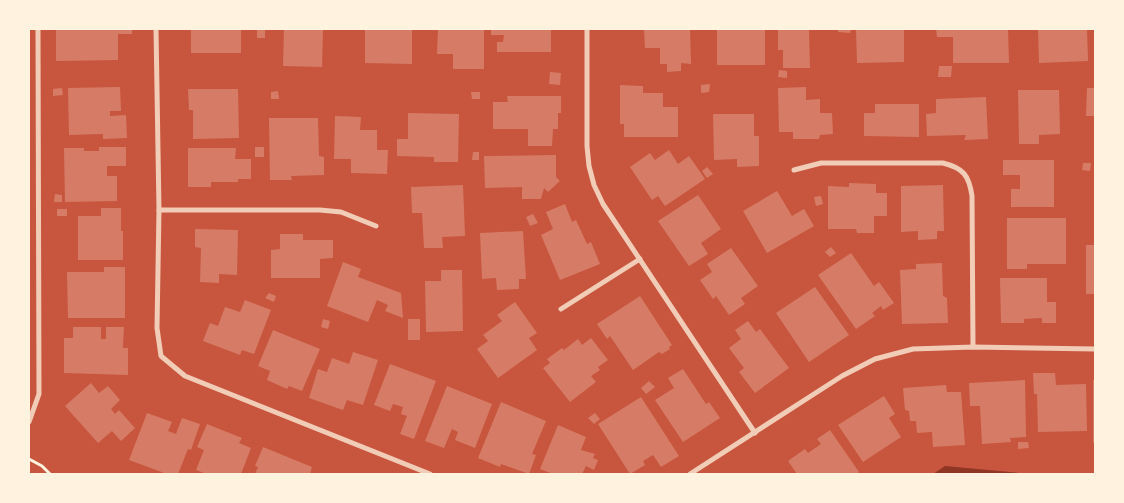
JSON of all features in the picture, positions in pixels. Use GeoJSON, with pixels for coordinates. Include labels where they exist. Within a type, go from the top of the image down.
{"type":"FeatureCollection","features":[{"type":"Feature","properties":{"kind":"street"},"geometry":{"type":"LineString","coordinates":[[29,422],[39,394],[38,29]]}},
{"type":"Feature","properties":{"kind":"street"},"geometry":{"type":"LineString","coordinates":[[156,29],[157,328],[161,356],[185,376],[430,474]]}},
{"type":"Feature","properties":{"kind":"street"},"geometry":{"type":"LineString","coordinates":[[586,29],[586,146],[594,185],[604,204],[755,433]]}},
{"type":"Feature","properties":{"kind":"street"},"geometry":{"type":"LineString","coordinates":[[794,170],[821,163],[943,163],[957,167],[970,181],[972,196],[973,347]]}},
{"type":"Feature","properties":{"kind":"street"},"geometry":{"type":"LineString","coordinates":[[158,210],[320,210],[341,212],[376,226]]}},
{"type":"Feature","properties":{"kind":"street"},"geometry":{"type":"LineString","coordinates":[[561,309],[640,259]]}},
{"type":"Feature","properties":{"kind":"street"},"geometry":{"type":"LineString","coordinates":[[690,474],[842,376],[875,359],[913,349],[973,347],[1095,349]]}},
{"type":"Feature","properties":{"kind":"path"},"geometry":{"type":"LineString","coordinates":[[29,459],[42,466],[50,474]]}},
{"type":"Feature","properties":{"kind":"shaded area"},"geometry":{"type":"Polygon","coordinates":[[[945,466],[1030,474],[933,474],[945,466]]]}},
{"type":"Feature","properties":{"kind":"building"},"geometry":{"type":"Polygon","coordinates":[[[56,29],[132,29],[132,34],[118,34],[118,60],[56,61],[56,29]]]}},
{"type":"Feature","properties":{"kind":"building"},"geometry":{"type":"Polygon","coordinates":[[[191,29],[241,29],[241,53],[191,53],[191,29]]]}},
{"type":"Feature","properties":{"kind":"building"},"geometry":{"type":"Polygon","coordinates":[[[265,29],[265,38],[257,38],[257,30],[265,29]]]}},
{"type":"Feature","properties":{"kind":"building"},"geometry":{"type":"Polygon","coordinates":[[[284,29],[323,29],[322,67],[283,66],[284,29]]]}},
{"type":"Feature","properties":{"kind":"building"},"geometry":{"type":"Polygon","coordinates":[[[365,29],[412,29],[412,64],[365,63],[365,29]]]}},
{"type":"Feature","properties":{"kind":"building"},"geometry":{"type":"Polygon","coordinates":[[[438,29],[484,29],[484,69],[453,69],[453,54],[437,54],[438,29]]]}},
{"type":"Feature","properties":{"kind":"building"},"geometry":{"type":"Polygon","coordinates":[[[491,29],[551,29],[551,52],[497,52],[497,42],[503,42],[504,35],[491,35],[491,29]]]}},
{"type":"Feature","properties":{"kind":"building"},"geometry":{"type":"Polygon","coordinates":[[[644,29],[690,29],[691,64],[681,63],[681,71],[667,72],[667,64],[660,64],[660,48],[645,48],[644,29]]]}},
{"type":"Feature","properties":{"kind":"building"},"geometry":{"type":"Polygon","coordinates":[[[717,29],[765,29],[765,65],[717,65],[717,29]]]}},
{"type":"Feature","properties":{"kind":"building"},"geometry":{"type":"Polygon","coordinates":[[[778,29],[809,29],[810,68],[783,68],[783,50],[778,50],[778,29]]]}},
{"type":"Feature","properties":{"kind":"building"},"geometry":{"type":"Polygon","coordinates":[[[838,29],[851,29],[850,33],[838,32],[838,29]]]}},
{"type":"Feature","properties":{"kind":"building"},"geometry":{"type":"Polygon","coordinates":[[[856,29],[904,29],[904,62],[857,63],[856,29]]]}},
{"type":"Feature","properties":{"kind":"building"},"geometry":{"type":"Polygon","coordinates":[[[936,29],[1008,29],[1009,63],[953,63],[953,37],[937,37],[936,29]]]}},
{"type":"Feature","properties":{"kind":"building"},"geometry":{"type":"Polygon","coordinates":[[[1038,29],[1087,29],[1088,61],[1039,63],[1038,29]]]}},
{"type":"Feature","properties":{"kind":"building"},"geometry":{"type":"Polygon","coordinates":[[[939,66],[952,66],[951,77],[938,77],[939,66]]]}},
{"type":"Feature","properties":{"kind":"building"},"geometry":{"type":"Polygon","coordinates":[[[779,70],[787,71],[787,78],[778,77],[779,70]]]}},
{"type":"Feature","properties":{"kind":"building"},"geometry":{"type":"Polygon","coordinates":[[[550,72],[561,73],[560,85],[549,84],[550,72]]]}},
{"type":"Feature","properties":{"kind":"building"},"geometry":{"type":"Polygon","coordinates":[[[710,84],[709,92],[701,93],[701,85],[710,84]]]}},
{"type":"Feature","properties":{"kind":"building"},"geometry":{"type":"Polygon","coordinates":[[[620,85],[643,86],[643,93],[663,93],[663,107],[678,107],[678,137],[624,137],[624,124],[620,124],[620,85]]]}},
{"type":"Feature","properties":{"kind":"building"},"geometry":{"type":"Polygon","coordinates":[[[120,87],[121,111],[110,111],[110,116],[126,115],[127,138],[103,139],[103,134],[69,135],[68,88],[120,87]]]}},
{"type":"Feature","properties":{"kind":"building"},"geometry":{"type":"Polygon","coordinates":[[[806,87],[806,100],[820,99],[820,113],[832,113],[833,134],[820,135],[819,139],[793,139],[793,132],[779,132],[778,88],[806,87]]]}},
{"type":"Feature","properties":{"kind":"building"},"geometry":{"type":"Polygon","coordinates":[[[62,88],[63,95],[53,96],[53,89],[62,88]]]}},
{"type":"Feature","properties":{"kind":"building"},"geometry":{"type":"Polygon","coordinates":[[[1087,88],[1095,88],[1095,116],[1086,116],[1087,88]]]}},
{"type":"Feature","properties":{"kind":"building"},"geometry":{"type":"Polygon","coordinates":[[[188,89],[238,89],[239,138],[193,139],[193,110],[189,110],[188,89]]]}},
{"type":"Feature","properties":{"kind":"building"},"geometry":{"type":"Polygon","coordinates":[[[1018,90],[1059,90],[1060,134],[1039,135],[1039,144],[1019,144],[1018,90]]]}},
{"type":"Feature","properties":{"kind":"building"},"geometry":{"type":"Polygon","coordinates":[[[278,91],[279,99],[271,99],[271,92],[278,91]]]}},
{"type":"Feature","properties":{"kind":"building"},"geometry":{"type":"Polygon","coordinates":[[[471,92],[480,92],[480,99],[472,99],[471,92]]]}},
{"type":"Feature","properties":{"kind":"building"},"geometry":{"type":"Polygon","coordinates":[[[507,96],[561,96],[561,113],[558,113],[558,129],[553,129],[552,146],[528,146],[528,129],[493,129],[493,102],[508,102],[507,96]]]}},
{"type":"Feature","properties":{"kind":"building"},"geometry":{"type":"Polygon","coordinates":[[[986,97],[988,139],[964,140],[966,135],[927,136],[926,114],[936,113],[936,99],[986,97]]]}},
{"type":"Feature","properties":{"kind":"building"},"geometry":{"type":"Polygon","coordinates":[[[875,104],[919,104],[919,137],[864,136],[864,113],[875,113],[875,104]]]}},
{"type":"Feature","properties":{"kind":"building"},"geometry":{"type":"Polygon","coordinates":[[[408,113],[459,114],[458,162],[434,162],[434,157],[397,156],[397,139],[408,139],[408,113]]]}},
{"type":"Feature","properties":{"kind":"building"},"geometry":{"type":"Polygon","coordinates":[[[713,114],[754,114],[754,136],[759,136],[759,166],[737,167],[737,159],[714,160],[713,114]]]}},
{"type":"Feature","properties":{"kind":"building"},"geometry":{"type":"Polygon","coordinates":[[[335,116],[361,117],[360,130],[377,130],[377,150],[388,150],[387,174],[351,173],[351,159],[334,159],[335,116]]]}},
{"type":"Feature","properties":{"kind":"building"},"geometry":{"type":"Polygon","coordinates":[[[269,118],[318,118],[319,156],[324,157],[324,175],[291,176],[292,180],[270,180],[269,118]]]}},
{"type":"Feature","properties":{"kind":"building"},"geometry":{"type":"Polygon","coordinates":[[[99,147],[126,147],[126,166],[107,166],[107,176],[117,176],[117,201],[65,202],[64,148],[84,148],[84,151],[99,151],[99,147]]]}},
{"type":"Feature","properties":{"kind":"building"},"geometry":{"type":"Polygon","coordinates":[[[255,147],[264,147],[264,157],[255,157],[255,147]]]}},
{"type":"Feature","properties":{"kind":"building"},"geometry":{"type":"Polygon","coordinates":[[[188,148],[236,148],[235,159],[251,159],[251,179],[238,179],[238,182],[211,182],[211,187],[188,187],[188,148]]]}},
{"type":"Feature","properties":{"kind":"building"},"geometry":{"type":"Polygon","coordinates":[[[669,150],[678,164],[689,156],[705,179],[665,206],[658,196],[652,200],[630,167],[650,153],[655,160],[669,150]]]}},
{"type":"Feature","properties":{"kind":"building"},"geometry":{"type":"Polygon","coordinates":[[[473,152],[479,152],[479,160],[472,160],[473,152]]]}},
{"type":"Feature","properties":{"kind":"building"},"geometry":{"type":"Polygon","coordinates":[[[556,155],[556,177],[560,181],[548,192],[544,188],[541,199],[522,199],[522,187],[485,188],[484,156],[556,155]]]}},
{"type":"Feature","properties":{"kind":"building"},"geometry":{"type":"Polygon","coordinates":[[[1003,160],[1054,160],[1054,207],[1011,207],[1011,189],[1020,189],[1020,175],[1003,175],[1003,160]]]}},
{"type":"Feature","properties":{"kind":"building"},"geometry":{"type":"Polygon","coordinates":[[[1083,163],[1091,163],[1090,171],[1082,170],[1083,163]]]}},
{"type":"Feature","properties":{"kind":"building"},"geometry":{"type":"Polygon","coordinates":[[[707,167],[713,174],[707,178],[702,171],[707,167]]]}},
{"type":"Feature","properties":{"kind":"building"},"geometry":{"type":"Polygon","coordinates":[[[849,183],[876,184],[876,193],[887,193],[887,216],[874,216],[874,233],[857,233],[856,229],[828,229],[828,186],[849,187],[849,183]]]}},
{"type":"Feature","properties":{"kind":"building"},"geometry":{"type":"Polygon","coordinates":[[[463,185],[465,236],[442,237],[443,248],[424,248],[422,213],[412,213],[411,187],[463,185]]]}},
{"type":"Feature","properties":{"kind":"building"},"geometry":{"type":"Polygon","coordinates":[[[943,185],[944,231],[937,231],[937,239],[918,240],[918,231],[901,232],[901,186],[943,185]]]}},
{"type":"Feature","properties":{"kind":"building"},"geometry":{"type":"Polygon","coordinates":[[[777,191],[792,216],[804,209],[814,226],[767,253],[743,211],[777,191]]]}},
{"type":"Feature","properties":{"kind":"building"},"geometry":{"type":"Polygon","coordinates":[[[55,194],[62,195],[62,202],[54,202],[55,194]]]}},
{"type":"Feature","properties":{"kind":"building"},"geometry":{"type":"Polygon","coordinates":[[[698,195],[721,229],[701,243],[708,254],[689,266],[658,221],[698,195]]]}},
{"type":"Feature","properties":{"kind":"building"},"geometry":{"type":"Polygon","coordinates":[[[821,196],[823,204],[816,206],[814,197],[821,196]]]}},
{"type":"Feature","properties":{"kind":"building"},"geometry":{"type":"Polygon","coordinates":[[[565,204],[572,222],[576,220],[587,244],[591,242],[600,264],[560,280],[541,235],[553,229],[546,212],[565,204]]]}},
{"type":"Feature","properties":{"kind":"building"},"geometry":{"type":"Polygon","coordinates":[[[101,208],[121,208],[123,260],[78,260],[78,216],[101,216],[101,208]]]}},
{"type":"Feature","properties":{"kind":"building"},"geometry":{"type":"Polygon","coordinates":[[[57,209],[67,209],[67,216],[57,216],[57,209]]]}},
{"type":"Feature","properties":{"kind":"building"},"geometry":{"type":"Polygon","coordinates":[[[533,214],[538,223],[530,226],[526,217],[533,214]]]}},
{"type":"Feature","properties":{"kind":"building"},"geometry":{"type":"Polygon","coordinates":[[[1007,218],[1066,218],[1066,264],[1027,264],[1027,269],[1007,269],[1007,218]]]}},
{"type":"Feature","properties":{"kind":"building"},"geometry":{"type":"Polygon","coordinates":[[[195,229],[238,230],[237,275],[219,274],[219,283],[200,282],[201,248],[195,247],[195,229]]]}},
{"type":"Feature","properties":{"kind":"building"},"geometry":{"type":"Polygon","coordinates":[[[523,231],[526,279],[519,279],[519,289],[497,290],[496,278],[482,279],[480,233],[523,231]]]}},
{"type":"Feature","properties":{"kind":"building"},"geometry":{"type":"Polygon","coordinates":[[[280,234],[303,234],[303,240],[333,240],[333,258],[320,259],[320,278],[271,278],[271,250],[280,249],[280,234]]]}},
{"type":"Feature","properties":{"kind":"building"},"geometry":{"type":"Polygon","coordinates":[[[1086,245],[1095,245],[1095,294],[1086,294],[1086,245]]]}},
{"type":"Feature","properties":{"kind":"building"},"geometry":{"type":"Polygon","coordinates":[[[831,247],[836,253],[830,257],[825,252],[831,247]]]}},
{"type":"Feature","properties":{"kind":"building"},"geometry":{"type":"Polygon","coordinates":[[[731,248],[758,286],[741,298],[745,304],[729,315],[716,296],[713,299],[700,280],[712,272],[707,264],[731,248]]]}},
{"type":"Feature","properties":{"kind":"building"},"geometry":{"type":"Polygon","coordinates":[[[851,253],[874,286],[879,282],[894,303],[883,310],[881,306],[872,313],[875,316],[856,329],[818,275],[851,253]]]}},
{"type":"Feature","properties":{"kind":"building"},"geometry":{"type":"Polygon","coordinates":[[[343,262],[361,269],[358,277],[401,293],[403,318],[385,311],[388,305],[377,300],[368,322],[327,306],[343,262]]]}},
{"type":"Feature","properties":{"kind":"building"},"geometry":{"type":"Polygon","coordinates":[[[942,263],[943,296],[947,298],[948,323],[902,324],[900,270],[916,269],[916,264],[942,263]]]}},
{"type":"Feature","properties":{"kind":"building"},"geometry":{"type":"Polygon","coordinates":[[[104,267],[125,267],[125,318],[68,318],[67,272],[104,272],[104,267]]]}},
{"type":"Feature","properties":{"kind":"building"},"geometry":{"type":"Polygon","coordinates":[[[441,270],[462,270],[463,331],[426,332],[425,281],[441,281],[441,270]]]}},
{"type":"Feature","properties":{"kind":"building"},"geometry":{"type":"Polygon","coordinates":[[[1000,278],[1047,278],[1047,302],[1056,302],[1056,323],[1042,323],[1042,318],[1024,319],[1024,323],[1001,323],[1000,278]]]}},
{"type":"Feature","properties":{"kind":"building"},"geometry":{"type":"Polygon","coordinates":[[[815,287],[849,335],[809,362],[776,313],[815,287]]]}},
{"type":"Feature","properties":{"kind":"building"},"geometry":{"type":"Polygon","coordinates":[[[269,293],[276,296],[274,302],[265,298],[269,293]]]}},
{"type":"Feature","properties":{"kind":"building"},"geometry":{"type":"Polygon","coordinates":[[[640,296],[672,345],[669,347],[670,349],[662,354],[659,352],[633,370],[610,336],[607,339],[597,324],[640,296]]]}},
{"type":"Feature","properties":{"kind":"building"},"geometry":{"type":"Polygon","coordinates":[[[245,300],[271,310],[254,354],[242,350],[240,355],[203,341],[210,323],[218,326],[225,307],[240,312],[245,300]]]}},
{"type":"Feature","properties":{"kind":"building"},"geometry":{"type":"Polygon","coordinates":[[[515,302],[537,333],[529,338],[537,350],[498,378],[477,349],[488,341],[483,335],[502,321],[497,315],[515,302]]]}},
{"type":"Feature","properties":{"kind":"building"},"geometry":{"type":"Polygon","coordinates":[[[323,319],[330,321],[328,329],[321,327],[323,319]]]}},
{"type":"Feature","properties":{"kind":"building"},"geometry":{"type":"Polygon","coordinates":[[[408,319],[420,319],[420,340],[408,340],[408,319]]]}},
{"type":"Feature","properties":{"kind":"building"},"geometry":{"type":"Polygon","coordinates":[[[748,321],[756,332],[760,329],[789,368],[755,393],[739,372],[744,368],[729,348],[741,339],[735,330],[748,321]]]}},
{"type":"Feature","properties":{"kind":"building"},"geometry":{"type":"Polygon","coordinates":[[[73,327],[101,327],[101,339],[106,339],[106,327],[124,327],[123,348],[128,348],[128,375],[64,373],[64,338],[73,338],[73,327]]]}},
{"type":"Feature","properties":{"kind":"building"},"geometry":{"type":"Polygon","coordinates":[[[273,330],[320,349],[302,391],[289,386],[287,389],[267,380],[270,371],[258,366],[273,330]]]}},
{"type":"Feature","properties":{"kind":"building"},"geometry":{"type":"Polygon","coordinates":[[[591,338],[608,360],[598,367],[600,370],[591,376],[596,382],[570,402],[543,368],[550,363],[547,359],[562,348],[564,350],[578,339],[582,345],[591,338]]]}},
{"type":"Feature","properties":{"kind":"building"},"geometry":{"type":"Polygon","coordinates":[[[353,352],[378,360],[363,405],[347,400],[343,410],[309,398],[318,369],[327,372],[332,358],[349,364],[353,352]]]}},
{"type":"Feature","properties":{"kind":"building"},"geometry":{"type":"Polygon","coordinates":[[[390,364],[436,381],[414,439],[400,434],[407,416],[401,414],[403,407],[393,404],[390,411],[374,405],[390,364]]]}},
{"type":"Feature","properties":{"kind":"building"},"geometry":{"type":"Polygon","coordinates":[[[683,369],[706,404],[709,402],[720,418],[683,442],[655,400],[674,388],[668,378],[683,369]]]}},
{"type":"Feature","properties":{"kind":"building"},"geometry":{"type":"Polygon","coordinates":[[[1033,373],[1055,373],[1056,385],[1086,384],[1087,431],[1038,432],[1037,394],[1034,394],[1033,373]]]}},
{"type":"Feature","properties":{"kind":"building"},"geometry":{"type":"Polygon","coordinates":[[[1025,380],[1026,437],[1010,438],[1011,442],[982,444],[980,406],[970,406],[969,383],[1025,380]]]}},
{"type":"Feature","properties":{"kind":"building"},"geometry":{"type":"Polygon","coordinates":[[[1093,380],[1095,380],[1095,443],[1093,443],[1093,380]]]}},
{"type":"Feature","properties":{"kind":"building"},"geometry":{"type":"Polygon","coordinates":[[[649,381],[655,387],[646,394],[641,388],[649,381]]]}},
{"type":"Feature","properties":{"kind":"building"},"geometry":{"type":"Polygon","coordinates":[[[91,383],[99,393],[108,386],[120,400],[111,409],[115,414],[119,410],[135,428],[121,441],[112,431],[98,443],[65,406],[91,383]]]}},
{"type":"Feature","properties":{"kind":"building"},"geometry":{"type":"Polygon","coordinates":[[[946,385],[947,392],[961,392],[965,445],[933,447],[932,432],[917,433],[916,421],[910,421],[909,411],[905,410],[903,388],[946,385]]]}},
{"type":"Feature","properties":{"kind":"building"},"geometry":{"type":"Polygon","coordinates":[[[447,386],[492,404],[475,448],[455,440],[458,432],[452,429],[444,448],[425,441],[447,386]]]}},
{"type":"Feature","properties":{"kind":"building"},"geometry":{"type":"Polygon","coordinates":[[[884,396],[895,414],[889,418],[901,437],[863,462],[838,425],[884,396]]]}},
{"type":"Feature","properties":{"kind":"building"},"geometry":{"type":"Polygon","coordinates":[[[641,397],[679,456],[661,467],[653,455],[643,461],[645,465],[630,474],[598,424],[641,397]]]}},
{"type":"Feature","properties":{"kind":"building"},"geometry":{"type":"Polygon","coordinates":[[[501,402],[546,421],[532,454],[536,455],[529,474],[501,464],[500,467],[478,458],[501,402]]]}},
{"type":"Feature","properties":{"kind":"building"},"geometry":{"type":"Polygon","coordinates":[[[147,413],[172,422],[168,431],[176,434],[182,418],[200,424],[191,450],[188,449],[178,474],[167,474],[129,460],[147,413]]]}},
{"type":"Feature","properties":{"kind":"building"},"geometry":{"type":"Polygon","coordinates":[[[595,413],[600,419],[594,424],[588,418],[595,413]]]}},
{"type":"Feature","properties":{"kind":"building"},"geometry":{"type":"Polygon","coordinates":[[[207,424],[242,438],[239,443],[251,448],[241,474],[207,474],[196,470],[204,450],[197,447],[207,424]]]}},
{"type":"Feature","properties":{"kind":"building"},"geometry":{"type":"Polygon","coordinates":[[[558,425],[586,437],[581,450],[595,454],[593,458],[598,460],[594,470],[586,466],[582,474],[553,474],[540,469],[558,425]]]}},
{"type":"Feature","properties":{"kind":"building"},"geometry":{"type":"Polygon","coordinates":[[[830,430],[859,472],[856,474],[797,474],[788,461],[805,449],[808,453],[821,444],[817,439],[830,430]]]}},
{"type":"Feature","properties":{"kind":"building"},"geometry":{"type":"Polygon","coordinates":[[[1018,442],[1028,442],[1029,448],[1018,449],[1018,442]]]}},
{"type":"Feature","properties":{"kind":"building"},"geometry":{"type":"Polygon","coordinates":[[[263,447],[312,467],[310,474],[255,474],[258,467],[255,466],[263,447]]]}}]}
